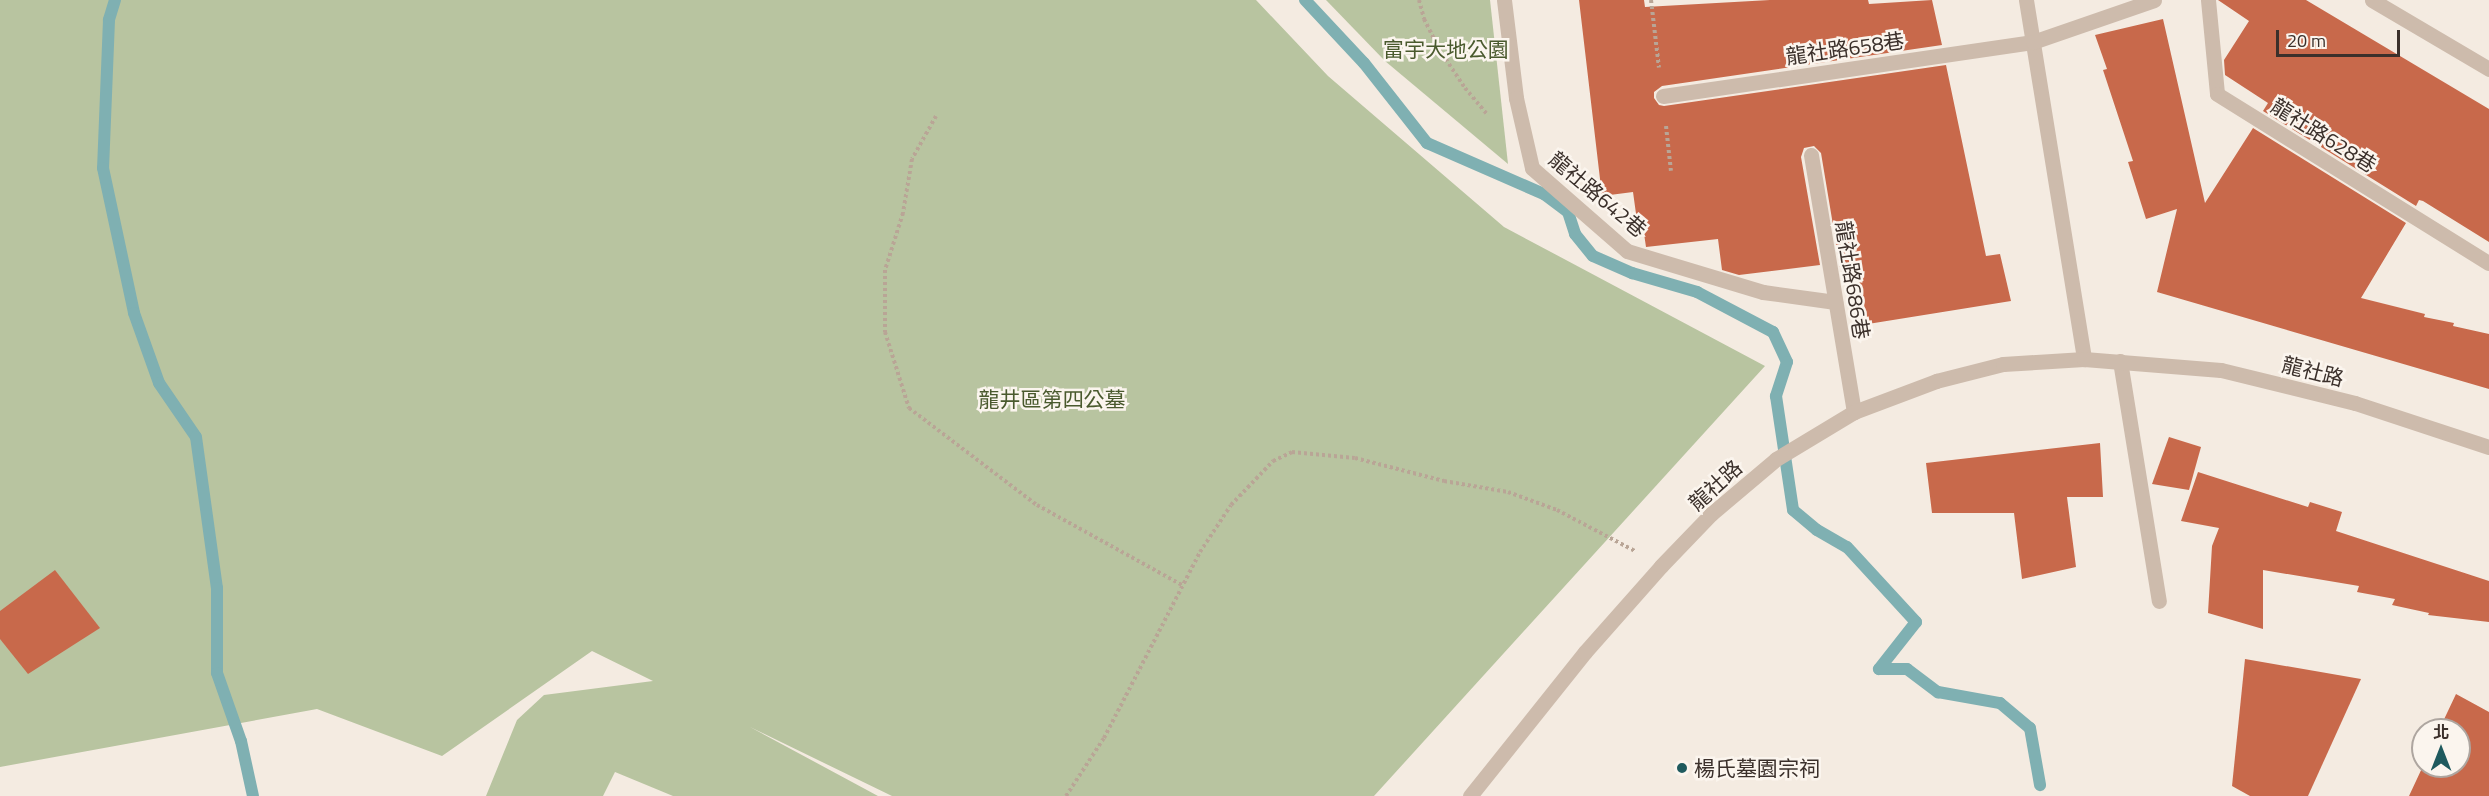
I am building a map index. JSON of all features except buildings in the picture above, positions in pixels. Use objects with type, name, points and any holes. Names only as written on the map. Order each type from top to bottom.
[{"type":"street","name":"龍社路642巷","points":[[1504,0],[1516,98],[1532,168],[1627,251],[1763,292],[1835,302]]},
{"type":"street","points":[[2026,0],[2084,359]]},
{"type":"street","points":[[2033,42],[2154,0]]},
{"type":"street","name":"龍社路628巷","points":[[2208,0],[2217,94],[2489,263]]},
{"type":"street","points":[[2372,0],[2489,69]]},
{"type":"street","name":"龍社路658巷","points":[[1663,96],[2033,42]]},
{"type":"street","name":"龍社路686巷","points":[[1811,155],[1854,412]]},
{"type":"street","name":"龍社路","points":[[1470,796],[1585,652],[1661,566],[1711,514],[1776,459],[1854,412],[1936,381],[2003,364],[2084,359],[2221,370],[2355,403],[2489,447]]},
{"type":"street","points":[[2120,361],[2159,601]]},
{"type":"path","points":[[1419,0],[1424,19],[1439,49],[1465,88],[1491,119],[1525,136]]},
{"type":"path","points":[[936,116],[912,159],[903,213],[885,270],[885,332],[909,408],[1037,506],[1182,585]]},
{"type":"path","points":[[1066,796],[1104,738],[1200,552],[1231,505],[1273,461],[1292,452],[1354,458],[1444,481],[1508,492],[1557,510],[1661,566]]},
{"type":"green space","name":"龍井區第四公墓","points":[[0,0],[1256,0],[1328,76],[1504,227],[1765,366],[1374,796],[892,796],[750,727],[878,796],[673,796],[615,772],[603,796],[486,796],[517,720],[544,695],[653,681],[592,651],[442,756],[317,709],[0,767]]},
{"type":"green space","name":"富宇大地公園","points":[[1326,0],[1490,0],[1508,164],[1385,61]]},
{"type":"waterway","points":[[115,0],[109,20],[103,168],[134,313],[159,383],[196,437],[217,588],[217,673],[241,741],[253,796]]},
{"type":"waterway","points":[[1305,0],[1364,63],[1427,143],[1544,194],[1568,212],[1575,234],[1593,256],[1632,273],[1697,292],[1773,332],[1787,362],[1776,396],[1793,510],[1817,530],[1847,547],[1916,622],[1879,669],[1907,669],[1938,692],[2000,703],[2030,728],[2040,785]]},
{"type":"place","name":"楊氏墓園宗祠","points":[[1682,768]]}]
